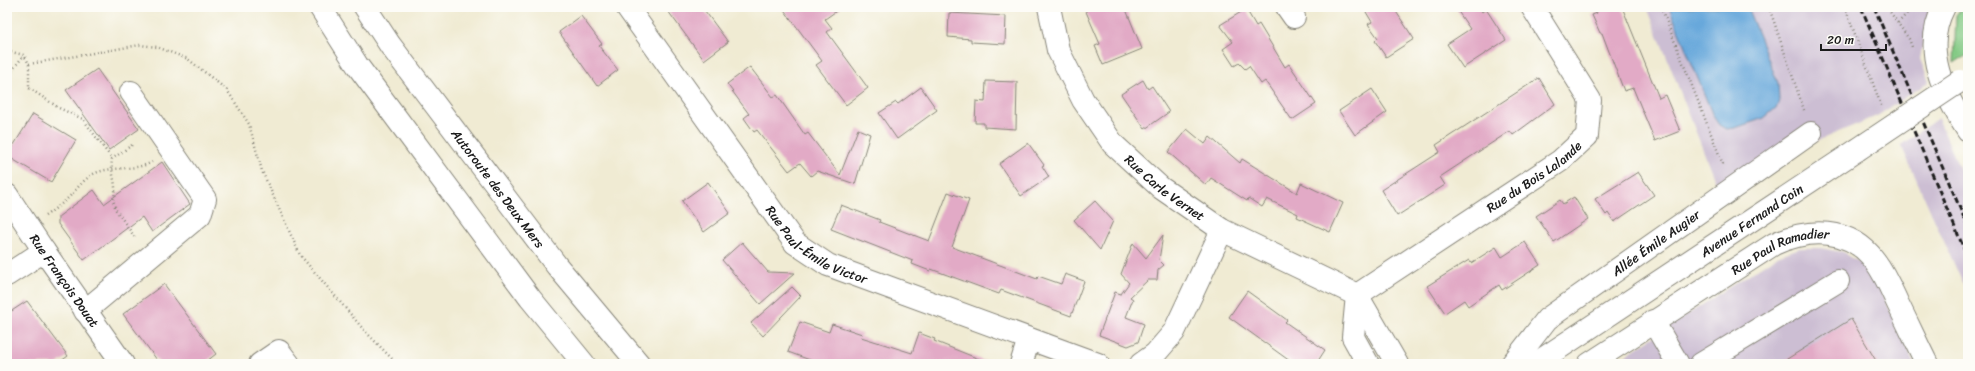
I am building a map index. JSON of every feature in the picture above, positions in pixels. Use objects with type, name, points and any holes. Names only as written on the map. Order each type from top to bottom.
[{"type":"main road","points":[[320,7],[357,65],[530,298],[584,364]]},
{"type":"main road","name":"Autoroute des Deux Mers","points":[[365,7],[390,45],[557,266],[639,364]]},
{"type":"main road","name":"Rue Paul-Émile Victor","points":[[627,7],[795,243],[828,265],[1098,364]]},
{"type":"main road","name":"Rue Carle Vernet","points":[[1049,7],[1058,50],[1083,100],[1113,144],[1161,188],[1222,230],[1357,295]]},
{"type":"main road","name":"Rue du Bois Lalande","points":[[1357,295],[1560,161],[1587,136],[1590,100],[1532,7]]},
{"type":"main road","points":[[1944,7],[1936,30],[1934,47],[1939,75],[1943,87],[1968,131]]},
{"type":"main road","name":"Avenue Fernand Coin","points":[[1535,364],[1964,78]]},
{"type":"main road","points":[[85,311],[200,215],[205,199],[131,92]]},
{"type":"main road","name":"Allée Émile Augier","points":[[1512,364],[1547,319],[1811,133]]},
{"type":"main road","name":"Rue François Douat","points":[[7,195],[85,311],[123,364]]},
{"type":"main road","points":[[1141,364],[1155,354],[1174,332],[1222,230]]},
{"type":"main road","name":"Rue Paul Ramadier","points":[[1589,364],[1653,321],[1774,244],[1805,233],[1830,234],[1857,243],[1875,260],[1885,277],[1927,364]]},
{"type":"main road","points":[[7,275],[44,251]]},
{"type":"main road","points":[[1701,364],[1838,281]]},
{"type":"main road","points":[[1357,295],[1353,337],[1368,364]]},
{"type":"main road","points":[[1357,295],[1397,364]]},
{"type":"main road","points":[[1653,321],[1678,364]]},
{"type":"main road","points":[[1021,364],[1029,339]]},
{"type":"main road","points":[[260,364],[279,351],[289,364]]},
{"type":"path","points":[[1661,7],[1733,188]]},
{"type":"path","points":[[1769,7],[1811,133]]},
{"type":"path","points":[[1845,7],[1865,66],[1882,108]]},
{"type":"path","points":[[1898,23],[1913,7]]},
{"type":"path","points":[[1888,9],[1909,39]]},
{"type":"path","points":[[29,64],[140,45],[157,47],[188,59],[227,90],[249,124],[262,171],[300,255],[364,330],[398,364]]},
{"type":"path","points":[[7,51],[24,55],[29,64],[29,88],[59,108],[83,119],[112,159],[112,170],[116,192],[112,200],[116,210],[140,246]]},
{"type":"path","points":[[7,77],[24,55]]},
{"type":"path","points":[[112,159],[132,145]]},
{"type":"path","points":[[29,228],[65,201],[89,176],[99,172],[144,166],[155,160]]},
{"type":"shaded area","points":[[1647,7],[1933,7],[1924,36],[1920,59],[1929,82],[1877,116],[1716,183]]},
{"type":"shaded area","points":[[1938,118],[1968,188],[1968,295],[1901,145]]},
{"type":"shaded area","points":[[1800,248],[1820,248],[1841,252],[1860,263],[1878,284],[1914,364],[1612,364],[1777,256]]},
{"type":"green space","points":[[1962,7],[1968,7],[1968,54],[1954,63],[1956,15]]},
{"type":"water","points":[[1669,7],[1747,7],[1778,83],[1779,100],[1777,107],[1764,118],[1735,128],[1726,129],[1719,125],[1713,116]]},
{"type":"building","points":[[665,7],[702,7],[728,42],[704,60]]},
{"type":"building","points":[[782,7],[842,7],[825,19],[832,28],[827,32],[868,88],[846,105],[816,65],[822,61]]},
{"type":"building","points":[[1084,7],[1125,7],[1142,49],[1103,65],[1095,46],[1100,44]]},
{"type":"building","points":[[1363,7],[1393,7],[1414,39],[1386,57],[1375,41],[1378,38],[1368,24],[1372,22]]},
{"type":"building","points":[[1455,7],[1479,7],[1482,12],[1486,9],[1506,40],[1463,68],[1447,44],[1470,29]]},
{"type":"building","points":[[1594,7],[1622,7],[1659,98],[1665,95],[1680,131],[1655,141],[1633,88],[1624,91],[1602,33],[1600,33],[1592,15],[1597,13]]},
{"type":"building","points":[[1246,9],[1256,26],[1259,24],[1285,67],[1289,64],[1316,104],[1292,120],[1265,81],[1261,84],[1249,66],[1245,69],[1239,63],[1234,66],[1223,49],[1233,42],[1220,25]]},
{"type":"building","points":[[949,13],[1006,16],[1005,44],[971,42],[971,39],[948,37]]},
{"type":"building","points":[[581,16],[602,44],[599,46],[618,70],[597,86],[559,32]]},
{"type":"building","points":[[750,67],[773,97],[777,95],[805,135],[808,133],[840,175],[858,129],[870,134],[855,184],[817,171],[811,176],[800,163],[789,171],[757,130],[754,132],[744,118],[749,114],[727,84]]},
{"type":"building","points":[[97,69],[139,129],[109,150],[66,90]]},
{"type":"building","points":[[1539,78],[1555,104],[1513,135],[1510,131],[1440,177],[1445,185],[1397,216],[1381,190],[1440,152],[1436,145]]},
{"type":"building","points":[[1143,80],[1148,89],[1152,86],[1169,112],[1145,129],[1121,94]]},
{"type":"building","points":[[986,81],[1017,82],[1016,129],[984,127],[984,123],[975,123],[976,101],[985,102]]},
{"type":"building","points":[[921,87],[937,110],[897,139],[879,113],[896,102],[898,104]]},
{"type":"building","points":[[1372,89],[1387,112],[1355,135],[1339,111]]},
{"type":"building","points":[[33,114],[76,140],[51,182],[7,156]]},
{"type":"building","points":[[1187,129],[1205,144],[1210,137],[1240,163],[1242,159],[1297,193],[1301,183],[1343,203],[1330,232],[1297,217],[1298,214],[1267,199],[1262,207],[1248,198],[1247,201],[1211,178],[1206,185],[1168,152]]},
{"type":"building","points":[[1028,143],[1044,165],[1042,166],[1049,177],[1021,196],[999,164]]},
{"type":"building","points":[[162,162],[190,204],[152,232],[142,217],[84,260],[58,224],[58,217],[94,190],[104,204]]},
{"type":"building","points":[[1638,172],[1654,195],[1614,222],[1608,213],[1606,215],[1595,199]]},
{"type":"building","points":[[708,182],[730,213],[704,232],[682,201]]},
{"type":"building","points":[[948,192],[969,200],[952,247],[1037,279],[1038,276],[1061,284],[1065,274],[1084,281],[1071,316],[1001,290],[999,294],[931,269],[930,271],[912,264],[913,261],[831,229],[841,205],[880,220],[879,222],[929,241]]},
{"type":"building","points":[[1574,197],[1588,219],[1554,242],[1536,216],[1560,200],[1563,204]]},
{"type":"building","points":[[1095,201],[1113,221],[1100,250],[1074,220]]},
{"type":"building","points":[[1163,235],[1159,260],[1164,265],[1158,270],[1157,280],[1148,280],[1130,297],[1133,299],[1126,317],[1144,324],[1138,342],[1128,346],[1099,335],[1115,292],[1121,294],[1129,283],[1121,274],[1133,243],[1146,258]]},
{"type":"building","points":[[742,242],[768,272],[795,273],[760,304],[722,260]]},
{"type":"building","points":[[1525,242],[1540,265],[1502,290],[1499,285],[1468,306],[1464,300],[1445,313],[1427,286],[1469,260],[1471,263],[1496,247],[1502,257]]},
{"type":"building","points":[[164,284],[216,354],[203,364],[160,364],[123,314]]},
{"type":"building","points":[[792,287],[801,296],[763,336],[751,323]]},
{"type":"building","points":[[1247,291],[1287,320],[1285,322],[1325,350],[1316,364],[1294,364],[1229,317]]},
{"type":"building","points":[[27,301],[68,356],[57,364],[7,364],[7,314]]},
{"type":"building","points":[[1851,319],[1878,364],[1779,364]]},
{"type":"building","points":[[800,322],[829,332],[832,324],[862,334],[861,337],[912,353],[919,333],[935,339],[934,341],[989,364],[821,364],[788,352]]},
{"type":"railway","points":[[1861,7],[1968,258]]},
{"type":"railway","points":[[1874,7],[1968,227]]}]
